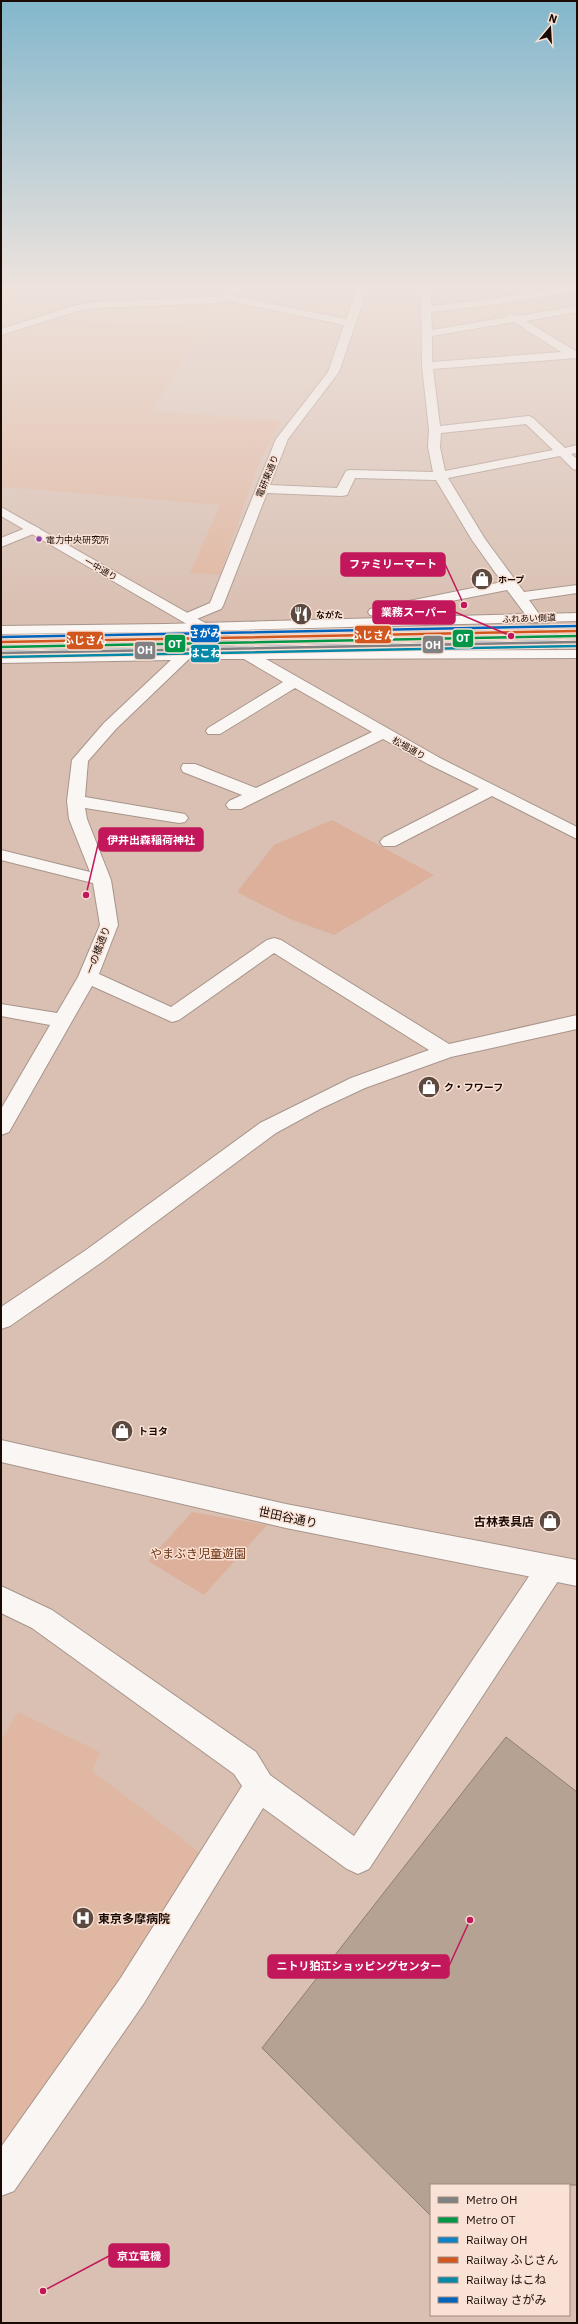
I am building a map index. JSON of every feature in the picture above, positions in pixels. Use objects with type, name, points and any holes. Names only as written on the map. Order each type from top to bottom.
[{"type":"street","name":"電研東通り","points":[[187,618],[216,606],[282,439],[317,392]]},
{"type":"street","points":[[430,392],[436,430],[434,447],[440,476],[479,540],[509,585],[535,618]]},
{"type":"street","points":[[436,430],[529,420],[559,451],[577,466]]},
{"type":"street","points":[[262,489],[342,492],[350,474],[440,476],[559,451],[577,449]]},
{"type":"street","name":"一中通り","points":[[1,511],[202,627]]},
{"type":"street","points":[[1,543],[33,529]]},
{"type":"street","points":[[368,623],[372,613],[509,585]]},
{"type":"street","points":[[519,597],[577,589]]},
{"type":"street","name":"ふれあい側道","points":[[1,630],[202,627],[577,617]]},
{"type":"street","points":[[1,658],[246,654],[571,654],[577,670]]},
{"type":"street","name":"松場通り","points":[[246,654],[382,733],[577,834]]},
{"type":"street","name":"一の橋通り","points":[[1,1127],[88,977],[110,925],[102,880],[78,819],[76,800],[80,760],[110,726],[185,655]]},
{"type":"street","points":[[214,731],[294,682]]},
{"type":"street","points":[[235,805],[382,733]]},
{"type":"street","points":[[189,768],[255,794]]},
{"type":"street","points":[[389,842],[492,789]]},
{"type":"street","points":[[76,800],[179,818]]},
{"type":"street","points":[[1,856],[102,880]]},
{"type":"street","points":[[88,977],[172,1015],[274,944],[446,1051]]},
{"type":"street","points":[[1,1010],[63,1021]]},
{"type":"street","points":[[1,1319],[94,1256],[268,1128],[313,1104],[358,1083],[446,1051],[577,1022]]},
{"type":"street","name":"世田谷通り","points":[[1,1451],[234,1505],[564,1571]]},
{"type":"street","points":[[1,1599],[42,1619],[244,1763],[259,1786],[358,1858],[564,1571]]},
{"type":"street","points":[[1,2178],[132,1991],[259,1786]]},
{"type":"shaded area","points":[[1,392],[163,392],[152,411],[281,421],[257,468],[220,575],[190,573],[220,505],[5,487],[1,489]]},
{"type":"shaded area","name":"東京多摩病院","points":[[18,1712],[100,1752],[92,1771],[202,1854],[127,1982],[1,2154],[1,1741]]},
{"type":"green space","points":[[332,820],[434,875],[334,935],[290,919],[237,892],[274,845]]},
{"type":"green space","name":"やまぶき児童遊園","points":[[192,1512],[267,1525],[204,1595],[148,1561]]},
{"type":"building","points":[[506,1737],[577,1792],[577,2185],[430,2184],[430,2215],[262,2048]]},
{"type":"tunnel","points":[[535,618],[565,654]]},
{"type":"tunnel","points":[[202,627],[246,654]]},
{"type":"metro line","name":"OT","points":[[1,647],[577,636]]},
{"type":"metro line","name":"OH","points":[[1,653],[577,642]]},
{"type":"rail line","name":"さがみ","points":[[1,637],[577,626]]},
{"type":"rail line","name":"ふじさん","points":[[1,642],[577,631]]},
{"type":"rail line","name":"OH","points":[[1,652],[577,641]]},
{"type":"rail line","name":"はこね","points":[[1,657],[577,646]]},
{"type":"place","name":"電力中央研究所","points":[[39,539]]},
{"type":"place","name":"ホープ","points":[[482,579]]},
{"type":"place","name":"ファミリーマート","points":[[464,605]]},
{"type":"place","name":"ながた","points":[[301,614]]},
{"type":"place","name":"業務スーパー","points":[[511,636]]},
{"type":"place","name":"伊井出森稲荷神社","points":[[86,895]]},
{"type":"place","name":"ク・フワーフ","points":[[429,1087]]},
{"type":"place","name":"トヨタ","points":[[122,1431]]},
{"type":"place","name":"古林表具店","points":[[550,1521]]},
{"type":"place","name":"東京多摩病院","points":[[83,1918]]},
{"type":"place","name":"ニトリ狛江ショッピングセンター","points":[[470,1920]]},
{"type":"place","name":"京立電機","points":[[43,2291]]}]
